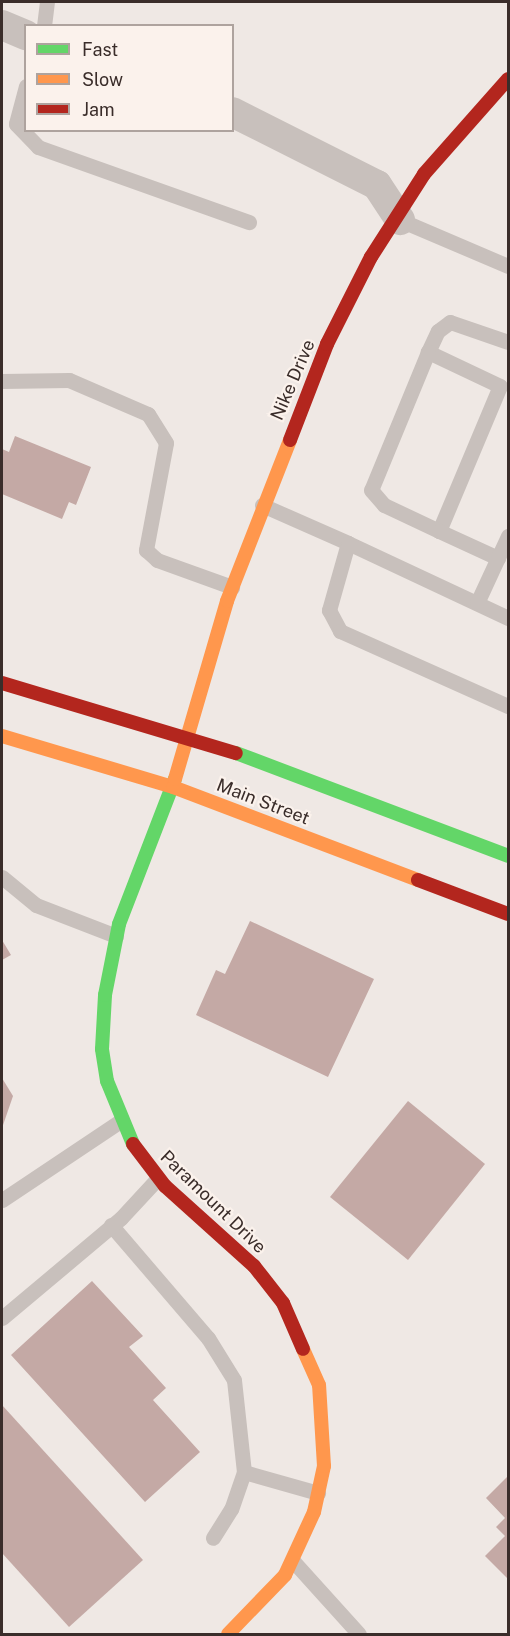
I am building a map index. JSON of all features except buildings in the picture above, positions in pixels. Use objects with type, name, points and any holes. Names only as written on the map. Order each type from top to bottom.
[{"type":"street","points":[[2,25],[24,34]]},
{"type":"street","name":"Nike Drive","points":[[188,735],[232,587],[262,505],[327,344],[371,257],[400,220],[424,174],[508,79]]},
{"type":"street","points":[[234,113],[377,184],[400,220]]},
{"type":"street","name":"Main Street","points":[[2,683],[188,735],[508,856]]},
{"type":"street","name":"Paramount Drive","points":[[188,735],[173,787],[116,936],[102,1048],[122,1120],[158,1178],[254,1266],[296,1325],[318,1385],[324,1425],[318,1493],[293,1561],[257,1610],[228,1635]]},
{"type":"street","name":"Main Street","points":[[2,736],[173,787],[508,914]]},
{"type":"lane","points":[[44,24],[46,2]]},
{"type":"lane","points":[[24,94],[16,124],[31,143],[249,222]]},
{"type":"lane","points":[[400,220],[508,266]]},
{"type":"lane","points":[[498,558],[384,505],[371,490],[438,331],[450,322],[508,342]]},
{"type":"lane","points":[[428,352],[500,386],[439,531]]},
{"type":"lane","points":[[2,381],[69,381],[148,414],[166,443],[164,476],[148,519],[146,550],[157,560],[232,587]]},
{"type":"lane","points":[[262,505],[508,618]]},
{"type":"lane","points":[[477,603],[508,536]]},
{"type":"lane","points":[[348,543],[329,610],[340,631],[508,706]]},
{"type":"lane","points":[[2,876],[36,905],[116,936]]},
{"type":"lane","points":[[2,1200],[122,1120]]},
{"type":"lane","points":[[2,1318],[111,1225],[158,1178]]},
{"type":"lane","points":[[111,1225],[208,1338],[234,1380],[244,1472],[231,1509],[213,1538]]},
{"type":"lane","points":[[244,1472],[318,1493]]},
{"type":"lane","points":[[293,1561],[359,1635]]},
{"type":"traffic: fast","points":[[236,753],[508,856]]},
{"type":"traffic: fast","points":[[133,1144],[107,1081],[102,1049],[105,995],[119,924],[175,779]]},
{"type":"traffic: slow","points":[[175,779],[227,601],[290,440]]},
{"type":"traffic: slow","points":[[2,736],[173,787],[418,880]]},
{"type":"traffic: slow","points":[[228,1634],[285,1575],[314,1512],[324,1466],[319,1385],[303,1349]]},
{"type":"traffic: jam","points":[[290,440],[327,344],[371,257],[424,174],[508,79]]},
{"type":"traffic: jam","points":[[2,683],[236,753]]},
{"type":"traffic: jam","points":[[418,880],[508,914]]},
{"type":"traffic: jam","points":[[133,1144],[165,1186],[254,1266],[283,1303],[303,1349]]}]
